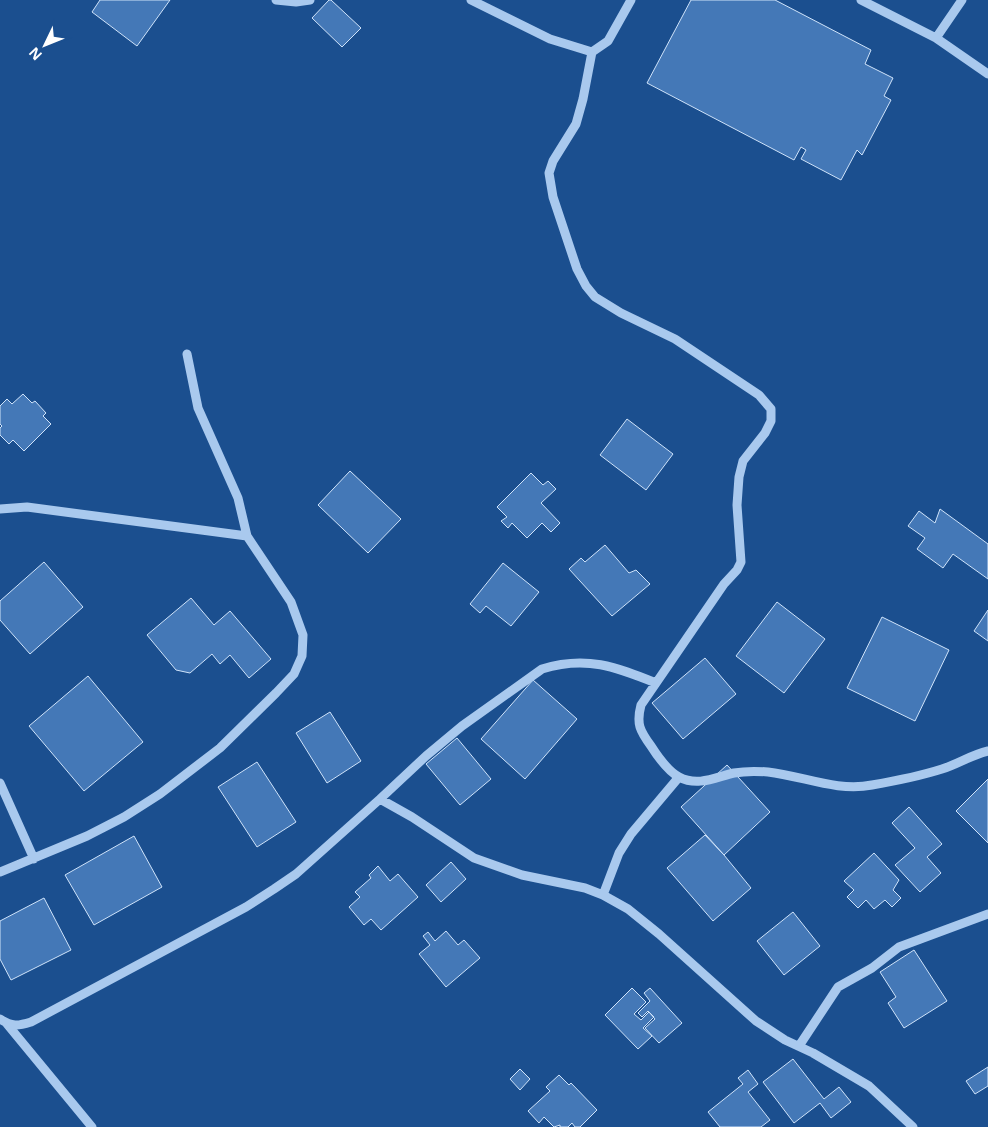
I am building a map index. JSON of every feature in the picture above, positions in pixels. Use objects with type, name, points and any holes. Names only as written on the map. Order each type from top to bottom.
[{"type":"street","points":[[276,0],[296,2],[310,0]]},
{"type":"street","points":[[471,0],[550,39],[592,52]]},
{"type":"street","points":[[631,0],[608,41],[592,52],[576,124],[553,161],[549,173],[553,197],[562,226],[577,269],[594,297],[621,313],[675,339],[758,395],[771,409],[771,421],[765,433],[743,461],[739,477],[737,505],[740,562],[737,570],[724,584],[641,705],[638,723],[642,734],[661,760],[679,777],[692,781],[712,780],[748,770],[768,772],[835,786],[870,786],[943,769],[974,754],[988,751]]},
{"type":"street","points":[[861,0],[936,38],[988,74]]},
{"type":"street","points":[[936,38],[962,0]]},
{"type":"street","points":[[0,872],[34,859],[109,824],[160,794],[220,748],[294,674],[302,656],[303,635],[291,602],[247,536],[238,498],[198,408],[187,354]]},
{"type":"street","points":[[0,509],[27,507],[247,536]]},
{"type":"street","points":[[4,1022],[16,1026],[31,1022],[246,907],[296,874],[426,756],[462,726],[542,670],[558,664],[604,664],[656,683]]},
{"type":"street","points":[[603,895],[619,853],[631,834],[679,777]]},
{"type":"street","points":[[0,783],[34,859]]},
{"type":"street","points":[[380,799],[412,817],[474,858],[522,875],[585,888],[603,895],[628,909],[659,934],[756,1021],[785,1040],[838,1066],[869,1086],[913,1127]]},
{"type":"street","points":[[799,1046],[838,987],[872,968],[899,947],[988,914]]},
{"type":"street","points":[[4,1022],[92,1127]]},
{"type":"building","points":[[100,0],[170,0],[137,46],[92,12]]},
{"type":"building","points":[[329,0],[361,28],[342,47],[312,18]]},
{"type":"building","points":[[691,0],[775,0],[871,50],[865,64],[893,78],[884,96],[891,100],[862,155],[857,150],[841,180],[801,159],[806,150],[801,147],[794,160],[647,83]]},
{"type":"building","points":[[23,394],[32,403],[35,401],[46,413],[43,416],[51,424],[24,451],[13,440],[9,444],[0,435],[0,428],[2,426],[0,424],[0,406],[7,399],[12,404]]},
{"type":"building","points":[[627,419],[673,454],[646,490],[600,455]]},
{"type":"building","points":[[350,471],[401,519],[368,553],[318,505]]},
{"type":"building","points":[[531,473],[543,485],[548,481],[556,489],[541,503],[560,523],[551,532],[542,523],[527,538],[512,523],[508,528],[501,521],[507,517],[497,507]]},
{"type":"building","points":[[940,509],[988,544],[988,579],[953,554],[943,568],[917,549],[925,538],[908,526],[919,511],[935,523]]},
{"type":"building","points":[[605,545],[629,573],[636,570],[650,584],[612,616],[569,569],[581,558],[585,562]]},
{"type":"building","points":[[44,562],[83,607],[30,654],[0,620],[0,601]]},
{"type":"building","points":[[503,563],[539,592],[511,626],[486,606],[480,613],[470,604]]},
{"type":"building","points":[[191,598],[214,625],[230,611],[271,659],[249,678],[230,655],[220,664],[212,654],[190,673],[176,670],[147,635]]},
{"type":"building","points":[[777,602],[825,639],[784,693],[736,656]]},
{"type":"building","points":[[988,610],[988,641],[974,631]]},
{"type":"building","points":[[882,617],[949,650],[915,721],[847,688]]},
{"type":"building","points":[[705,658],[736,694],[683,739],[652,703]]},
{"type":"building","points":[[88,676],[143,742],[84,791],[29,726]]},
{"type":"building","points":[[533,680],[577,719],[525,779],[481,739]]},
{"type":"building","points":[[330,712],[361,761],[327,783],[296,733]]},
{"type":"building","points":[[457,738],[491,779],[460,805],[426,764]]},
{"type":"building","points":[[257,762],[296,822],[257,847],[218,787]]},
{"type":"building","points":[[727,765],[770,812],[724,855],[681,807]]},
{"type":"building","points":[[988,779],[988,843],[956,811]]},
{"type":"building","points":[[909,807],[942,844],[927,857],[941,873],[920,892],[895,865],[915,848],[892,823]]},
{"type":"building","points":[[705,835],[751,888],[713,921],[667,868]]},
{"type":"building","points":[[134,836],[162,887],[94,925],[65,875]]},
{"type":"building","points":[[874,853],[899,880],[893,890],[901,898],[892,907],[885,900],[874,909],[866,900],[858,908],[847,897],[854,890],[844,881]]},
{"type":"building","points":[[451,862],[466,879],[441,902],[426,885]]},
{"type":"building","points":[[378,866],[390,881],[398,874],[418,897],[381,930],[371,919],[364,925],[349,907],[360,897],[355,892],[371,878],[369,875]]},
{"type":"building","points":[[44,898],[71,950],[11,980],[0,959],[0,921]]},
{"type":"building","points":[[793,912],[820,946],[784,975],[757,941]]},
{"type":"building","points":[[446,931],[458,945],[464,940],[480,958],[446,987],[419,954],[430,945],[423,936],[428,932],[435,941]]},
{"type":"building","points":[[914,950],[947,1001],[904,1028],[888,1003],[896,997],[880,972]]},
{"type":"building","points":[[632,988],[646,1002],[634,1014],[641,1020],[649,1012],[654,1017],[643,1028],[652,1036],[638,1049],[605,1015]]},
{"type":"building","points":[[650,988],[682,1023],[659,1043],[645,1028],[655,1019],[648,1011],[642,1017],[638,1013],[650,1001],[644,993]]},
{"type":"building","points":[[793,1059],[824,1099],[839,1087],[851,1102],[831,1118],[820,1103],[794,1123],[763,1082]]},
{"type":"building","points":[[988,1067],[988,1086],[975,1094],[966,1081]]},
{"type":"building","points":[[520,1069],[530,1079],[520,1090],[510,1079]]},
{"type":"building","points":[[748,1070],[758,1084],[748,1092],[770,1120],[761,1127],[720,1127],[708,1112],[743,1084],[738,1078]]},
{"type":"building","points":[[559,1075],[569,1085],[571,1083],[597,1110],[580,1127],[575,1127],[572,1123],[568,1127],[560,1127],[560,1125],[554,1127],[544,1117],[539,1123],[528,1111],[550,1091],[546,1087]]}]
